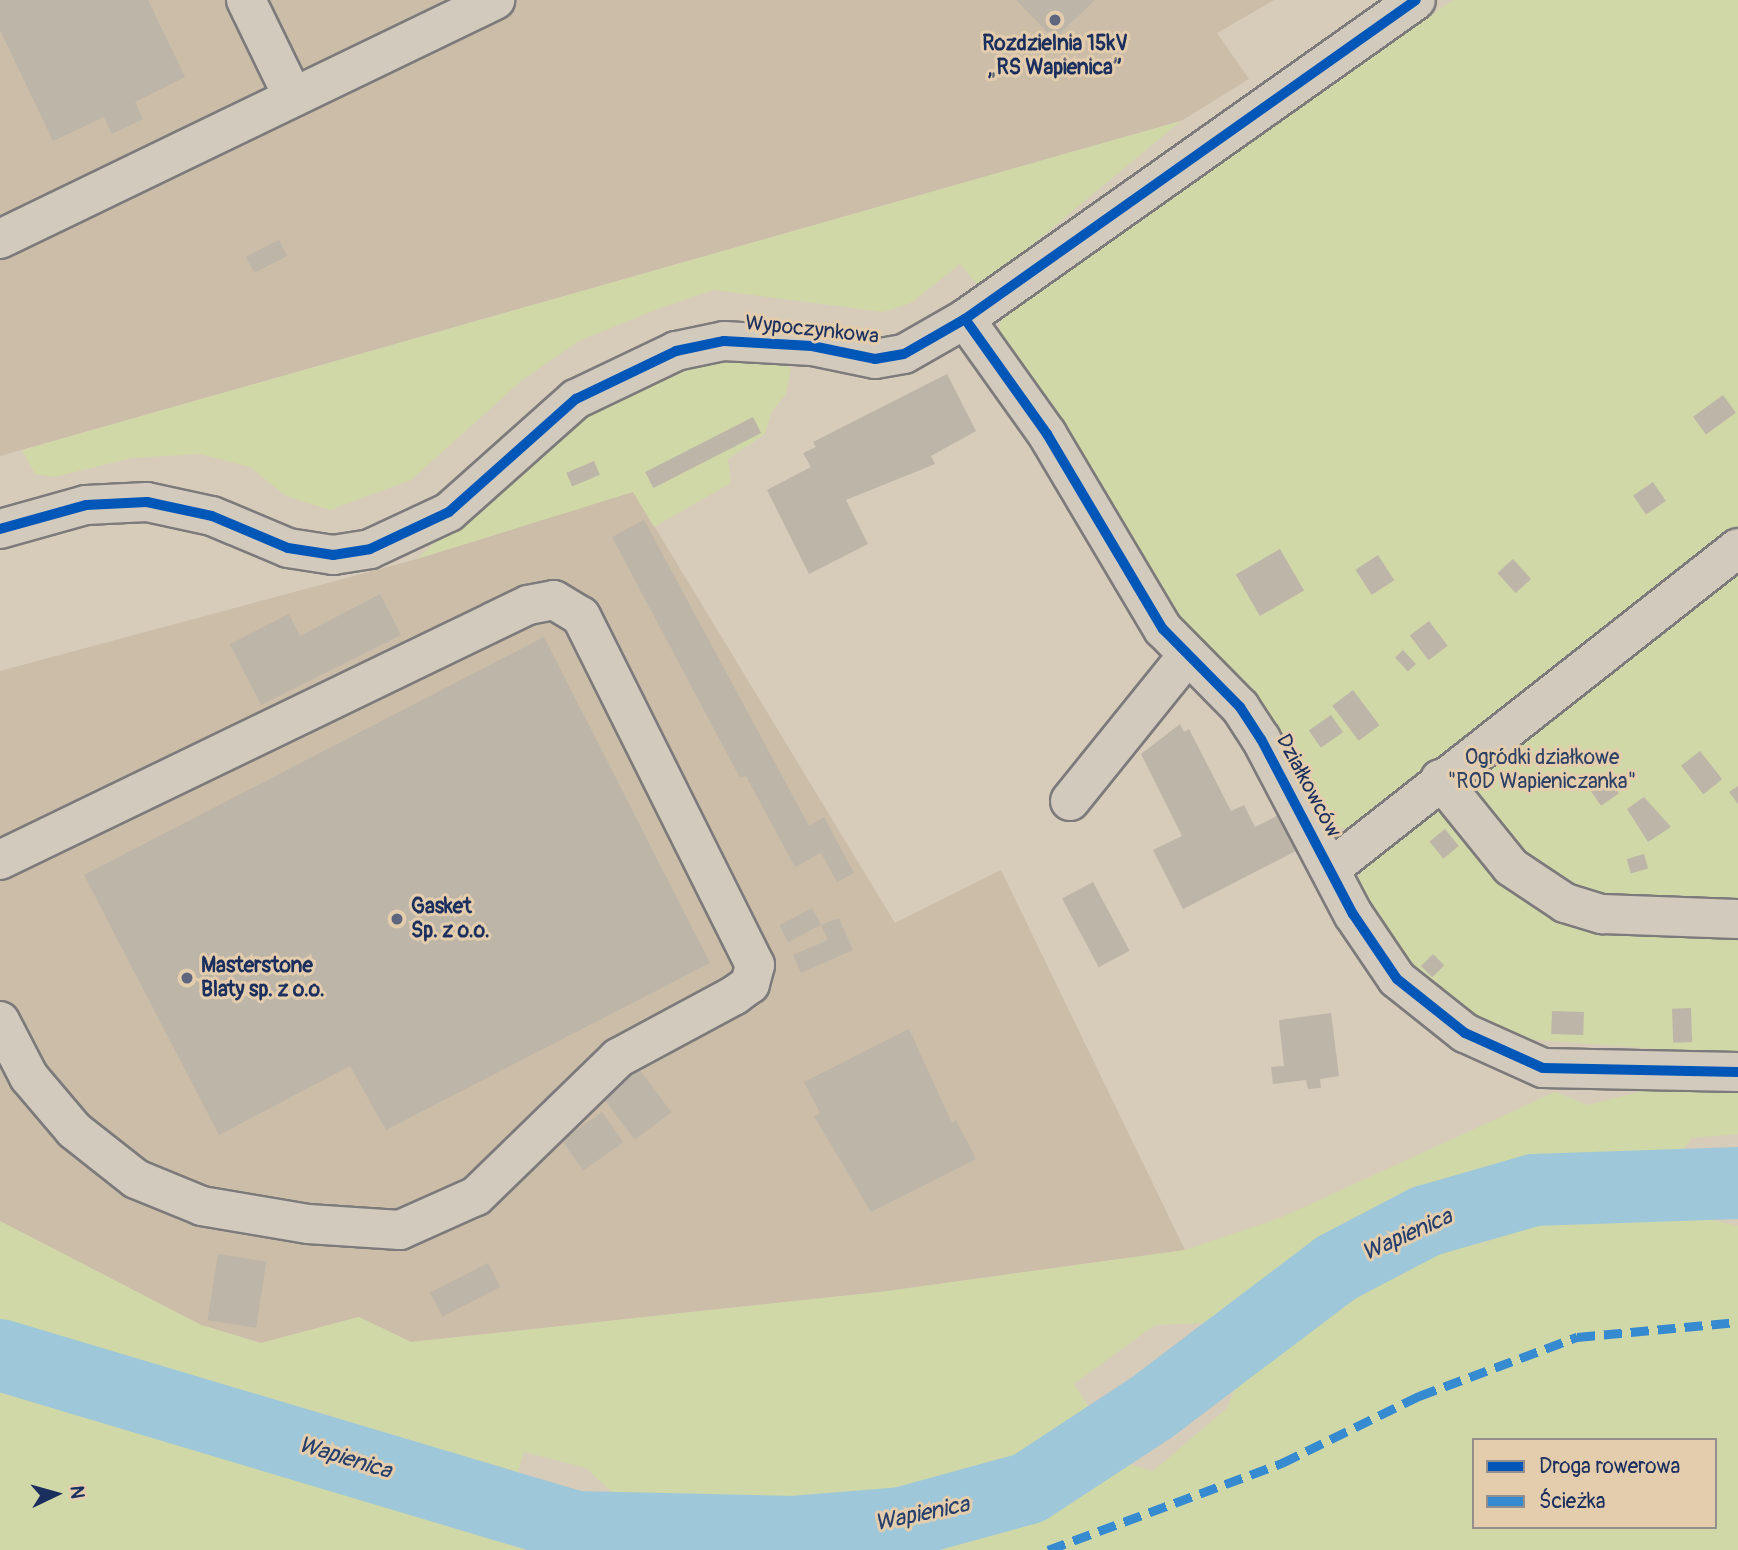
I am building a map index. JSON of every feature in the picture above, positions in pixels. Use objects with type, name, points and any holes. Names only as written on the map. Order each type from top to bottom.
[{"type":"street","points":[[246,0],[293,97]]},
{"type":"street","name":"Wypoczynkowa","points":[[0,529],[86,505],[147,502],[212,516],[288,548],[333,555],[370,550],[449,512],[576,399],[676,351],[724,341],[812,346],[875,359],[904,354],[965,319],[1416,0]]},
{"type":"street","points":[[3,230],[293,97],[488,2]]},
{"type":"street","name":"Działkowców","points":[[965,319],[1047,434],[1163,629],[1240,707],[1261,739],[1374,951],[1397,979],[1465,1033],[1511,1057],[1543,1069],[1586,1072],[1738,1072]]},
{"type":"street","points":[[1330,869],[1440,779],[1738,548]]},
{"type":"street","points":[[0,860],[528,605],[554,600],[581,616],[755,965],[750,984],[735,995],[618,1058],[476,1196],[400,1230],[308,1224],[202,1206],[136,1180],[65,1119],[29,1077],[0,1021]]},
{"type":"street","points":[[1070,801],[1188,655]]},
{"type":"street","points":[[1440,779],[1511,867],[1565,903],[1602,914],[1738,919]]},
{"type":"shaded area","points":[[0,0],[1274,0],[1217,33],[1249,79],[1181,121],[0,456]]},
{"type":"shaded area","points":[[633,491],[895,923],[1001,870],[1185,1250],[880,1292],[411,1342],[359,1317],[261,1343],[201,1325],[0,1221],[0,671],[417,559]]},
{"type":"green space","name":"Ogródki działkowe \"ROD Wapieniczanka\"","points":[[1453,0],[1738,0],[1738,1055],[1510,1038],[1449,1004],[1403,963],[1356,883],[1367,859],[1347,828],[1329,828],[1277,725],[1186,637],[1126,539],[1108,493],[999,338],[1001,311]]},
{"type":"green space","points":[[1181,121],[980,288],[960,264],[911,303],[883,312],[713,290],[579,341],[521,381],[411,480],[330,510],[286,496],[250,467],[200,454],[132,458],[54,477],[35,474],[22,450]]},
{"type":"green space","points":[[777,355],[791,369],[786,394],[771,413],[765,434],[728,459],[731,483],[654,527],[633,492],[417,559],[581,411],[688,363]]},
{"type":"green space","points":[[1666,1085],[1738,1090],[1738,1134],[1692,1138],[1677,1159],[1539,1170],[1432,1198],[1209,1323],[1155,1325],[1074,1384],[1091,1410],[1015,1465],[892,1503],[689,1505],[615,1495],[586,1468],[524,1452],[515,1481],[0,1333],[0,1221],[201,1325],[261,1343],[359,1317],[411,1342],[880,1292],[1185,1250],[1282,1217],[1555,1092],[1588,1105]]},
{"type":"green space","points":[[1679,1199],[1691,1215],[1738,1226],[1738,1550],[924,1550],[1041,1507],[1113,1460],[1153,1471],[1227,1408],[1251,1348],[1412,1250],[1530,1214]]},
{"type":"green space","points":[[0,1389],[122,1424],[539,1550],[0,1550]]},
{"type":"building","points":[[0,0],[148,0],[185,77],[135,102],[143,119],[112,134],[104,117],[53,141],[0,30]]},
{"type":"building","name":"Rozdzielnia 15kV „RS Wapienica”","points":[[1016,0],[1095,0],[1054,39]]},
{"type":"building","points":[[279,240],[287,256],[254,273],[246,257]]},
{"type":"building","points":[[947,374],[976,431],[931,456],[935,464],[846,500],[868,544],[809,574],[767,490],[811,467],[803,453],[816,447],[813,442]]},
{"type":"building","points":[[1723,395],[1736,413],[1706,435],[1693,417]]},
{"type":"building","points":[[753,417],[761,433],[653,488],[645,472]]},
{"type":"building","points":[[594,461],[600,475],[572,487],[566,473]]},
{"type":"building","points":[[1653,482],[1666,501],[1646,514],[1633,495]]},
{"type":"building","points":[[644,520],[809,826],[824,817],[854,873],[837,882],[821,853],[795,867],[746,776],[740,778],[612,537]]},
{"type":"building","points":[[1280,549],[1304,591],[1260,616],[1236,574]]},
{"type":"building","points":[[1378,555],[1394,580],[1372,595],[1355,570]]},
{"type":"building","points":[[1513,559],[1531,579],[1515,593],[1497,573]]},
{"type":"building","points":[[380,594],[401,635],[261,705],[230,644],[289,614],[300,636]]},
{"type":"building","points":[[1429,621],[1448,646],[1428,660],[1410,635]]},
{"type":"building","name":"Gasket Sp. z o.o.","points":[[544,637],[710,963],[386,1130],[350,1066],[219,1135],[84,875]]},
{"type":"building","points":[[1403,650],[1416,664],[1408,671],[1395,658]]},
{"type":"building","points":[[1353,690],[1379,725],[1359,741],[1332,706]]},
{"type":"building","points":[[1331,715],[1343,732],[1321,748],[1309,730]]},
{"type":"building","points":[[1180,724],[1184,732],[1189,729],[1231,811],[1244,805],[1255,827],[1279,815],[1298,850],[1183,909],[1153,850],[1182,836],[1141,754]]},
{"type":"building","points":[[1700,751],[1722,779],[1703,794],[1681,766]]},
{"type":"building","points":[[1607,776],[1619,793],[1601,806],[1589,789]]},
{"type":"building","points":[[1738,786],[1738,804],[1729,792]]},
{"type":"building","points":[[1644,797],[1671,827],[1648,842],[1627,809]]},
{"type":"building","points":[[1445,829],[1459,846],[1443,859],[1429,842]]},
{"type":"building","points":[[1644,854],[1648,868],[1631,873],[1627,859]]},
{"type":"building","points":[[1093,882],[1130,951],[1099,967],[1062,898]]},
{"type":"building","points":[[812,908],[821,925],[788,942],[779,925]]},
{"type":"building","points":[[839,918],[853,950],[801,973],[793,955],[828,940],[821,925]]},
{"type":"building","points":[[1433,954],[1444,965],[1432,977],[1421,966]]},
{"type":"building","points":[[1691,1008],[1692,1042],[1673,1043],[1672,1009]]},
{"type":"building","points":[[1552,1011],[1584,1012],[1583,1035],[1551,1034]]},
{"type":"building","points":[[1331,1013],[1339,1076],[1320,1079],[1321,1088],[1308,1089],[1306,1080],[1273,1084],[1271,1067],[1284,1066],[1279,1020]]},
{"type":"building","points":[[909,1029],[952,1123],[956,1120],[976,1159],[871,1212],[814,1116],[820,1113],[804,1082]]},
{"type":"building","points":[[639,1069],[671,1112],[635,1140],[602,1097]]},
{"type":"building","points":[[602,1112],[623,1142],[583,1170],[562,1140]]},
{"type":"building","points":[[218,1254],[266,1262],[256,1328],[208,1320]]},
{"type":"building","points":[[488,1263],[500,1287],[442,1317],[430,1293]]},
{"type":"waterway","name":"Wapienica","points":[[0,1355],[576,1527],[793,1532],[902,1523],[1029,1488],[1151,1408],[1336,1268],[1426,1221],[1534,1190],[1738,1183]]},
{"type":"marked path","points":[[1048,1550],[1282,1463],[1419,1396],[1577,1337],[1738,1322]]},
{"type":"cycle path","points":[[0,529],[86,505],[147,502],[212,516],[288,548],[333,555],[370,549],[449,512],[576,399],[676,351],[724,341],[812,346],[875,359],[904,354],[965,319],[1416,0]]},
{"type":"cycle path","points":[[965,319],[1047,434],[1163,629],[1240,707],[1261,739],[1353,914],[1397,979],[1465,1033],[1543,1068],[1738,1072]]},
{"type":"place","name":"Rozdzielnia 15kV „RS Wapienica”","points":[[1055,20]]},
{"type":"place","name":"Gasket Sp. z o.o.","points":[[397,919]]},
{"type":"place","name":"Masterstone Blaty sp. z o.o.","points":[[187,978]]}]
